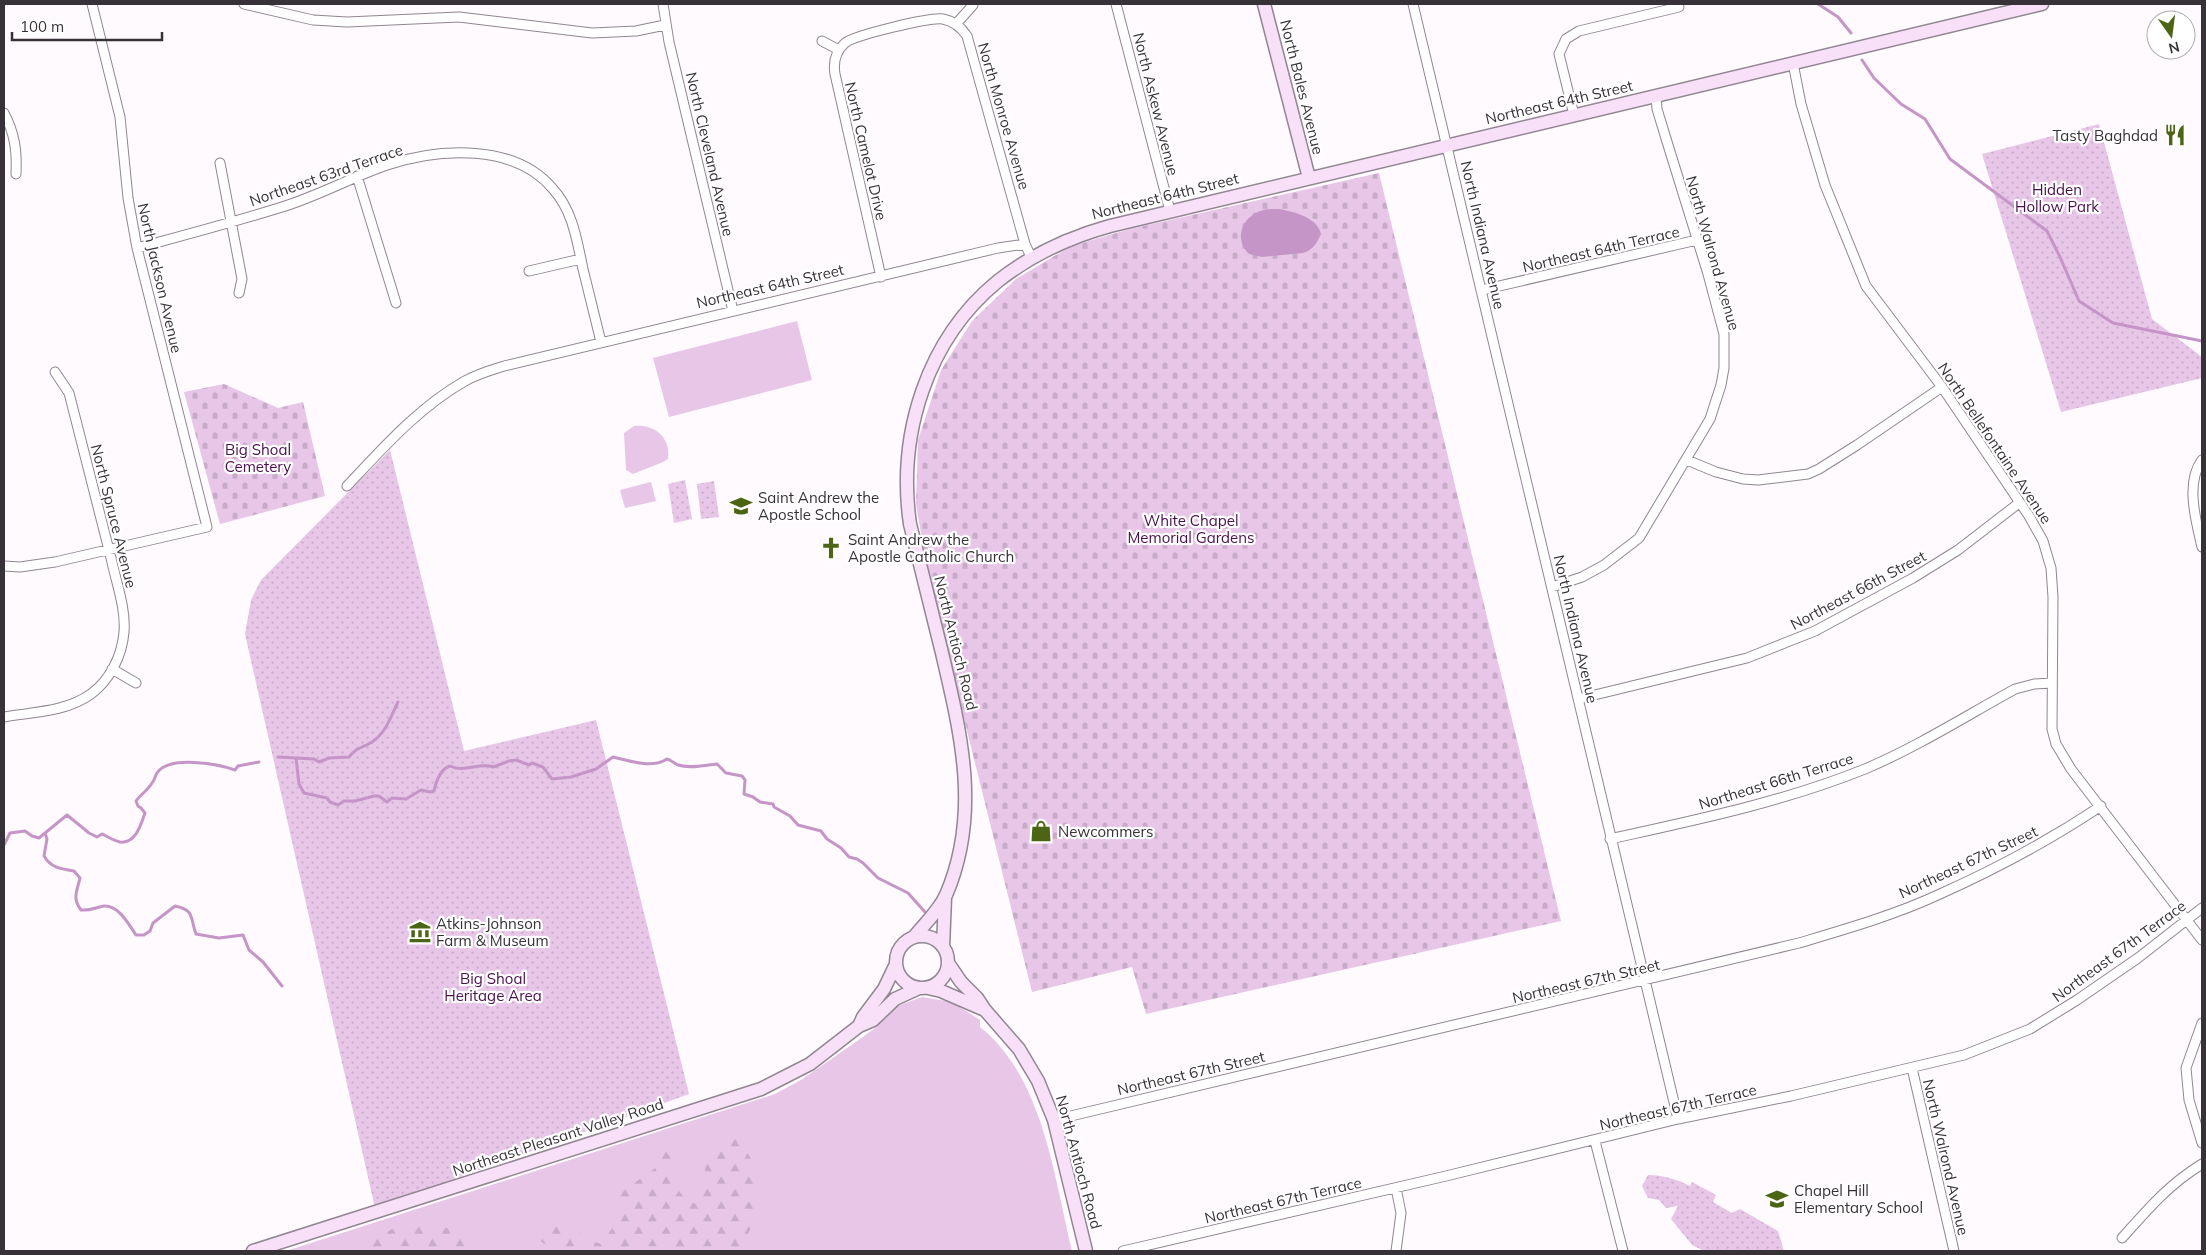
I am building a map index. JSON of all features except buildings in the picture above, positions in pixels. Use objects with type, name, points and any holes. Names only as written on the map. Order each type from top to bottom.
[{"type":"street","name":"North Jackson Avenue","points":[[92,4],[120,117],[128,198],[137,248],[207,526],[109,550]]},
{"type":"street","points":[[244,4],[313,20],[346,22],[373,23],[438,16],[592,33],[636,31],[665,25]]},
{"type":"street","name":"North Cleveland Avenue","points":[[663,4],[665,25],[732,311]]},
{"type":"street","name":"North Askew Avenue","points":[[1116,4],[1170,211]]},
{"type":"street","name":"North Bales Avenue","points":[[1264,4],[1309,178]]},
{"type":"street","name":"North Indiana Avenue","points":[[1413,4],[1678,1119]]},
{"type":"street","name":"Northeast 64th Street","points":[[1032,259],[1087,232],[1170,211],[2042,4]]},
{"type":"street","points":[[822,41],[839,50],[844,44],[855,38],[930,19],[944,19],[956,24],[973,5]]},
{"type":"street","points":[[1574,115],[1559,54],[1566,39],[1579,31],[1680,7]]},
{"type":"street","name":"North Monroe Avenue","points":[[956,24],[967,36],[1025,244]]},
{"type":"street","name":"North Camelot Drive","points":[[839,50],[834,61],[834,74],[881,277]]},
{"type":"street","name":"North Bellefontaine Avenue","points":[[1793,63],[1801,104],[1825,185],[1866,286],[1942,387],[2037,528],[2051,568],[2053,598],[2052,729],[2056,744],[2071,769],[2202,940]]},
{"type":"street","name":"North Walrond Avenue","points":[[1552,587],[1582,577],[1604,565],[1639,538],[1687,460],[1710,419],[1717,402],[1724,368],[1724,334],[1657,109],[1656,96]]},
{"type":"street","points":[[4,113],[15,140],[17,154],[16,174]]},
{"type":"street","name":"Northeast 63rd Terrace","points":[[137,248],[284,206],[389,164],[433,156],[463,154],[494,155],[509,158],[534,170],[554,189],[568,213],[601,342]]},
{"type":"street","name":"Northeast 63rd Terrace","points":[[220,163],[242,279],[239,293]]},
{"type":"street","points":[[357,176],[379,242],[396,303]]},
{"type":"street","name":"Northeast 64th Terrace","points":[[1482,290],[1697,240]]},
{"type":"street","points":[[1025,244],[1032,259]]},
{"type":"street","name":"Northeast 64th Street","points":[[347,486],[380,451],[433,401],[466,380],[504,366],[998,248],[1025,244]]},
{"type":"street","points":[[529,271],[581,259]]},
{"type":"street","name":"North Antioch Road","points":[[914,937],[930,920],[945,898],[955,872],[966,801],[965,768],[956,712],[910,524],[907,495],[907,458],[916,410],[936,356],[950,334],[984,295],[1015,269],[1032,259]]},
{"type":"street","name":"North Spruce Avenue","points":[[4,717],[52,710],[76,702],[91,693],[112,669],[119,657],[123,641],[124,623],[109,550],[69,393],[55,372]]},
{"type":"street","points":[[1687,460],[1716,472],[1743,479],[1758,480],[1808,474],[1857,445],[1942,387]]},
{"type":"street","points":[[2202,460],[2196,469],[2194,477],[2195,507],[2202,548]]},
{"type":"street","name":"Northeast 66th Street","points":[[1578,699],[1747,658],[1815,631],[1913,578],[1958,550],[2019,503]]},
{"type":"street","points":[[4,566],[38,565],[109,550]]},
{"type":"street","points":[[112,669],[136,683]]},
{"type":"street","name":"Northeast 66th Terrace","points":[[1610,839],[1746,808],[1824,784],[1907,749],[2015,689],[2034,684],[2052,683]]},
{"type":"street","name":"Northeast 67th Street","points":[[1054,1120],[1646,981],[1799,943],[1846,929],[1930,898],[1998,866],[2060,833],[2101,806]]},
{"type":"street","name":"North Antioch Road","points":[[943,947],[945,898]]},
{"type":"street","name":"Northeast 67th Terrace","points":[[1124,1251],[1158,1247],[1595,1141],[1678,1119],[1791,1096],[1964,1054],[2030,1029],[2108,980],[2202,908]]},
{"type":"street","points":[[914,937],[930,937],[943,947],[948,962],[943,978],[923,988],[903,980],[898,973],[897,955],[901,947],[914,937]]},
{"type":"street","name":"North Antioch Road","points":[[948,962],[961,982],[977,998],[1019,1049],[1038,1081],[1054,1120],[1086,1251]]},
{"type":"street","name":"Northeast Pleasant Valley Road","points":[[859,1026],[863,1017],[878,1000],[896,964]]},
{"type":"street","name":"North Antioch Road","points":[[923,988],[941,991],[985,1010]]},
{"type":"street","name":"Northeast Pleasant Valley Road","points":[[253,1251],[761,1089],[810,1064],[859,1026],[873,1020],[896,999],[923,988]]},
{"type":"street","points":[[2202,1023],[2186,1068],[2189,1100],[2202,1143]]},
{"type":"street","name":"North Walrond Avenue","points":[[1912,1068],[1954,1251]]},
{"type":"street","points":[[1595,1141],[1623,1251]]},
{"type":"street","points":[[2122,1238],[2156,1198],[2179,1179],[2202,1164]]},
{"type":"street","points":[[1396,1188],[1401,1214],[1396,1251]]},
{"type":"green space","name":"Hidden Hollow Park","points":[[2099,124],[2152,319],[2202,357],[2202,378],[2061,412],[1982,154]]},
{"type":"green space","name":"White Chapel Memorial Gardens","points":[[1379,173],[1561,921],[1146,1014],[1132,967],[1032,992],[927,570],[916,504],[918,440],[941,370],[972,321],[1016,279],[1071,246],[1130,229]]},
{"type":"green space","points":[[797,321],[812,380],[669,417],[653,358]]},
{"type":"green space","name":"Big Shoal Cemetery","points":[[224,384],[278,408],[303,402],[325,496],[220,524],[184,392]]},
{"type":"green space","points":[[634,426],[648,427],[660,433],[667,444],[668,459],[633,474],[626,470],[624,433]]},
{"type":"green space","name":"Big Shoal Heritage Area","points":[[390,450],[464,751],[596,720],[689,1094],[375,1208],[245,634],[251,600],[261,580]]},
{"type":"green space","points":[[685,480],[692,519],[674,523],[668,484]]},
{"type":"green space","points":[[714,481],[719,517],[701,519],[697,484]]},
{"type":"green space","points":[[651,482],[656,501],[625,508],[620,490]]},
{"type":"green space","points":[[922,997],[952,1002],[980,1020],[980,1027],[1001,1048],[1018,1073],[1032,1100],[1043,1130],[1052,1161],[1072,1251],[286,1251],[775,1094],[801,1080],[874,1029],[895,1007]]},
{"type":"green space","points":[[717,1137],[739,1139],[756,1167],[757,1195],[753,1224],[739,1251],[555,1251],[539,1240],[536,1231],[540,1224],[567,1225],[592,1241],[601,1244],[622,1214],[619,1200],[620,1193],[654,1169],[668,1148],[680,1152],[671,1175],[675,1185],[687,1200],[697,1204],[707,1161]]},
{"type":"green space","points":[[1648,1175],[1669,1178],[1690,1186],[1692,1182],[1716,1195],[1713,1202],[1732,1213],[1740,1209],[1778,1231],[1784,1251],[1704,1251],[1692,1245],[1671,1219],[1678,1206],[1666,1208],[1659,1200],[1648,1198],[1642,1186]]},
{"type":"green space","points":[[422,1224],[441,1226],[465,1234],[479,1251],[355,1251],[392,1229]]},
{"type":"shaded area","points":[[1279,209],[1304,216],[1315,223],[1321,234],[1316,243],[1312,248],[1303,253],[1262,257],[1249,254],[1241,242],[1242,229],[1245,223],[1250,217],[1263,210]]},
{"type":"waterway","points":[[1818,4],[1838,17],[1851,33]]},
{"type":"waterway","points":[[1862,60],[1874,78],[1901,104],[1925,119],[1950,159],[2047,231],[2079,301],[2113,323],[2202,341]]},
{"type":"waterway","points":[[296,758],[314,759],[319,762],[329,758],[349,757],[357,749],[372,742],[381,734],[398,702]]},
{"type":"waterway","points":[[278,757],[296,758],[299,784],[304,793],[327,798],[330,802],[338,805],[344,801],[355,801],[374,796],[379,796],[387,802],[392,798],[406,799],[421,790],[434,791],[441,773],[450,766],[455,768],[493,767],[516,760],[529,765],[532,763],[543,767],[552,779],[571,777],[596,769],[613,757],[648,764],[667,759],[687,767],[717,764],[726,773],[742,776],[745,780],[744,794],[760,802],[773,804],[774,807],[790,816],[798,825],[821,831],[827,839],[841,848],[849,857],[863,863],[878,878],[908,893],[925,912]]},
{"type":"waterway","points":[[4,845],[10,833],[25,831],[39,838],[67,815],[89,833],[97,837],[102,834],[120,842],[126,842],[134,837],[145,813],[136,801],[154,781],[157,773],[163,767],[172,764],[194,762],[235,770],[238,766],[259,762]]},
{"type":"waterway","points":[[45,833],[47,839],[44,856],[47,860],[57,867],[74,871],[80,878],[76,898],[81,910],[104,906],[109,907],[123,916],[136,935],[144,935],[150,931],[153,923],[175,906],[181,908],[189,912],[196,934],[219,938],[243,935],[249,950],[263,962],[282,986]]},
{"type":"place","name":"Tasty Baghdad","points":[[2175,135]]},
{"type":"place","name":"Saint Andrew the Apostle School","points":[[741,506]]},
{"type":"place","name":"Saint Andrew the Apostle Catholic Church","points":[[831,548]]},
{"type":"place","name":"Newcommers","points":[[1041,831]]},
{"type":"place","name":"Atkins-Johnson Farm & Museum","points":[[420,932]]},
{"type":"place","name":"Chapel Hill Elementary School","points":[[1777,1199]]}]
